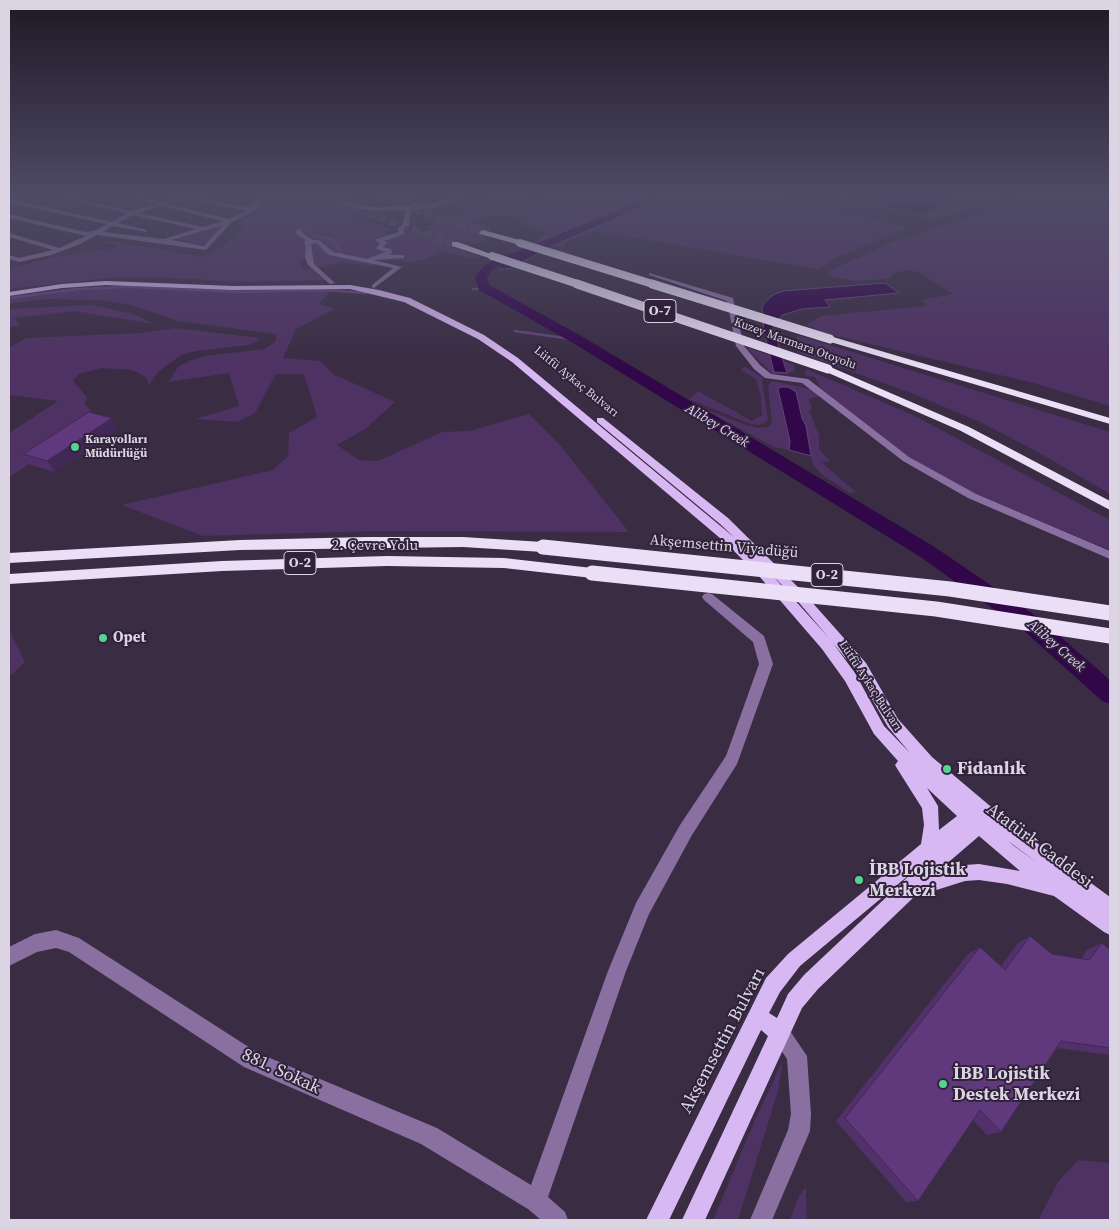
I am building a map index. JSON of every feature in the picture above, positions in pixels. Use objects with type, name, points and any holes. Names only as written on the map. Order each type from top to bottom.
[{"type":"highway","name":"Kuzey Marmara Otoyolu","points":[[487,254],[701,324],[828,369],[965,429],[1110,506]]},
{"type":"highway","name":"Kuzey Marmara Otoyolu","points":[[554,254],[830,339],[1110,421]]},
{"type":"highway","name":"2. Çevre Yolu","points":[[9,558],[230,546],[367,542],[463,542],[543,547]]},
{"type":"highway","name":"Akşemsettin Viyadüğü","points":[[543,547],[857,578],[959,590],[1110,613]]},
{"type":"highway","name":"2. Çevre Yolu","points":[[9,579],[232,565],[387,561],[504,564],[936,609],[1110,636]]},
{"type":"main road","name":"Lütfü Aykaç Bulvarı","points":[[9,292],[62,283],[107,280],[234,284],[332,283],[397,291],[430,304],[509,346],[724,521],[799,595],[856,660],[892,723],[979,817]]},
{"type":"main road","name":"Lütfü Aykaç Bulvarı","points":[[9,292],[106,283],[233,288],[333,286],[371,288],[407,300],[500,349],[716,527],[763,573],[827,645],[847,673],[879,730],[894,748],[979,817]]},
{"type":"main road","points":[[894,748],[930,806],[932,825],[929,849]]},
{"type":"main road","points":[[693,1220],[795,1001],[811,982],[908,891],[979,817]]},
{"type":"main road","name":"Akşemsettin Bulvarı","points":[[657,1220],[773,985],[794,960],[929,849],[979,817]]},
{"type":"main road","name":"Atatürk Caddesi","points":[[979,817],[1008,852],[1110,926]]},
{"type":"main road","name":"Atatürk Caddesi","points":[[979,817],[1110,907]]},
{"type":"main road","points":[[908,891],[965,873],[979,872],[1020,878],[1067,894]]},
{"type":"main road","points":[[757,1015],[779,1032]]},
{"type":"street","points":[[11,260],[32,258],[44,254]]},
{"type":"street","points":[[308,254],[311,265],[332,283]]},
{"type":"street","points":[[333,254],[399,267],[371,288]]},
{"type":"street","points":[[366,261],[387,254]]},
{"type":"street","points":[[380,257],[402,257]]},
{"type":"street","points":[[651,274],[730,300],[740,346],[757,367],[768,376],[804,381],[906,459],[972,496],[1110,555]]},
{"type":"street","points":[[536,1201],[617,971],[642,909],[686,830],[732,759],[766,664],[759,640],[708,597]]},
{"type":"street","name":"881. Sokak","points":[[9,957],[35,943],[56,938],[73,944],[251,1060],[429,1136],[536,1201],[557,1220]]},
{"type":"street","points":[[761,1220],[799,1131],[801,1114],[798,1056],[779,1032]]},
{"type":"shaded area","points":[[69,254],[187,254],[202,257],[208,254],[435,254],[413,262],[383,260],[374,266],[343,262],[316,268],[312,258],[298,260],[303,270],[313,269],[318,275],[329,280],[241,282],[154,277],[108,278],[9,289],[9,268]]},
{"type":"shaded area","points":[[455,254],[473,254],[480,257],[474,259]]},
{"type":"shaded area","points":[[509,254],[537,254],[512,268],[501,269],[499,264]]},
{"type":"shaded area","points":[[732,254],[844,254],[818,269]]},
{"type":"shaded area","points":[[866,254],[1110,254],[1110,406],[1033,383],[833,335],[806,325],[821,316],[927,306],[921,300],[954,294],[918,272],[906,270],[894,273],[888,279],[855,281],[831,277],[827,272]]},
{"type":"shaded area","points":[[885,283],[899,293],[825,300],[830,307],[802,309],[782,315],[773,328],[787,373],[774,372],[764,331],[762,309],[764,303],[773,295],[783,291]]},
{"type":"shaded area","points":[[96,288],[331,290],[319,304],[334,309],[296,329],[283,358],[320,361],[333,374],[395,402],[365,429],[337,445],[359,460],[378,461],[442,432],[469,431],[529,414],[560,445],[629,532],[374,531],[203,536],[122,505],[273,470],[288,456],[289,433],[317,417],[304,374],[276,374],[255,413],[237,422],[195,419],[239,406],[229,373],[168,382],[178,367],[189,361],[205,356],[265,349],[276,341],[276,334],[178,321],[132,305],[100,300],[46,299],[9,304],[9,298]]},
{"type":"shaded area","points":[[92,305],[133,314],[155,324],[74,311],[14,318],[20,325],[9,327],[9,309]]},
{"type":"shaded area","points":[[175,328],[258,338],[259,340],[248,345],[196,351],[181,355],[158,372],[149,385],[146,377],[132,370],[102,368],[79,374],[73,381],[87,397],[85,404],[95,416],[55,448],[9,477],[9,433],[58,401],[9,395],[9,348],[26,338],[141,333]]},
{"type":"shaded area","points":[[797,335],[1110,432],[1110,494],[1036,451],[980,422],[911,393],[797,352]]},
{"type":"shaded area","points":[[746,347],[769,355],[774,372],[787,370],[782,360],[794,365],[795,371],[786,374],[772,374]]},
{"type":"shaded area","points":[[744,366],[763,378],[768,420],[764,423],[757,425],[748,423],[689,399],[698,391],[752,421],[762,415],[761,397],[756,379],[741,370]]},
{"type":"shaded area","points":[[806,369],[913,415],[1110,520],[1110,550],[974,494],[927,468],[885,441],[821,389],[815,377],[805,376]]},
{"type":"shaded area","points":[[773,381],[814,390],[823,396],[809,399],[812,409],[809,410],[819,435],[819,449],[830,461],[822,463],[856,492],[850,493],[825,477],[813,465],[806,426],[802,418],[796,392],[778,389],[790,441],[789,450],[774,447],[702,408],[746,425],[758,428],[767,427],[772,424],[768,386]]},
{"type":"shaded area","name":"Alibey Creek","points":[[788,387],[796,392],[802,418],[806,426],[811,456],[789,450],[790,441],[778,389]]},
{"type":"shaded area","points":[[9,630],[25,662],[9,677]]},
{"type":"shaded area","points":[[783,1060],[778,1091],[738,1220],[713,1220],[755,1120]]},
{"type":"shaded area","points":[[1078,1160],[1110,1163],[1110,1220],[1038,1220],[1058,1182]]},
{"type":"shaded area","points":[[806,1187],[807,1220],[790,1220],[799,1196]]},
{"type":"building","points":[[89,412],[112,418],[47,461],[23,454]]},
{"type":"building","name":"İBB Lojistik Destek Merkezi","points":[[1030,936],[1052,954],[1089,960],[1102,943],[1110,950],[1110,1048],[1061,1041],[1001,1132],[980,1110],[918,1201],[845,1118],[980,947],[1005,970]]},
{"type":"waterway","name":"Alibey Creek","points":[[517,254],[503,259],[488,268],[481,277],[483,287],[578,340],[926,551],[1031,624],[1110,694]]},
{"type":"waterway","points":[[9,298],[78,289],[127,287],[242,292],[325,290],[366,293]]},
{"type":"waterway","points":[[473,289],[484,289]]},
{"type":"waterway","points":[[515,331],[578,340]]},
{"type":"place","name":"Karayolları Müdürlüğü","points":[[75,447]]},
{"type":"place","name":"Opet","points":[[103,638]]},
{"type":"place","name":"Fidanlık","points":[[947,769]]},
{"type":"place","name":"İBB Lojistik Merkezi","points":[[859,880]]},
{"type":"place","name":"İBB Lojistik Destek Merkezi","points":[[943,1084]]}]
